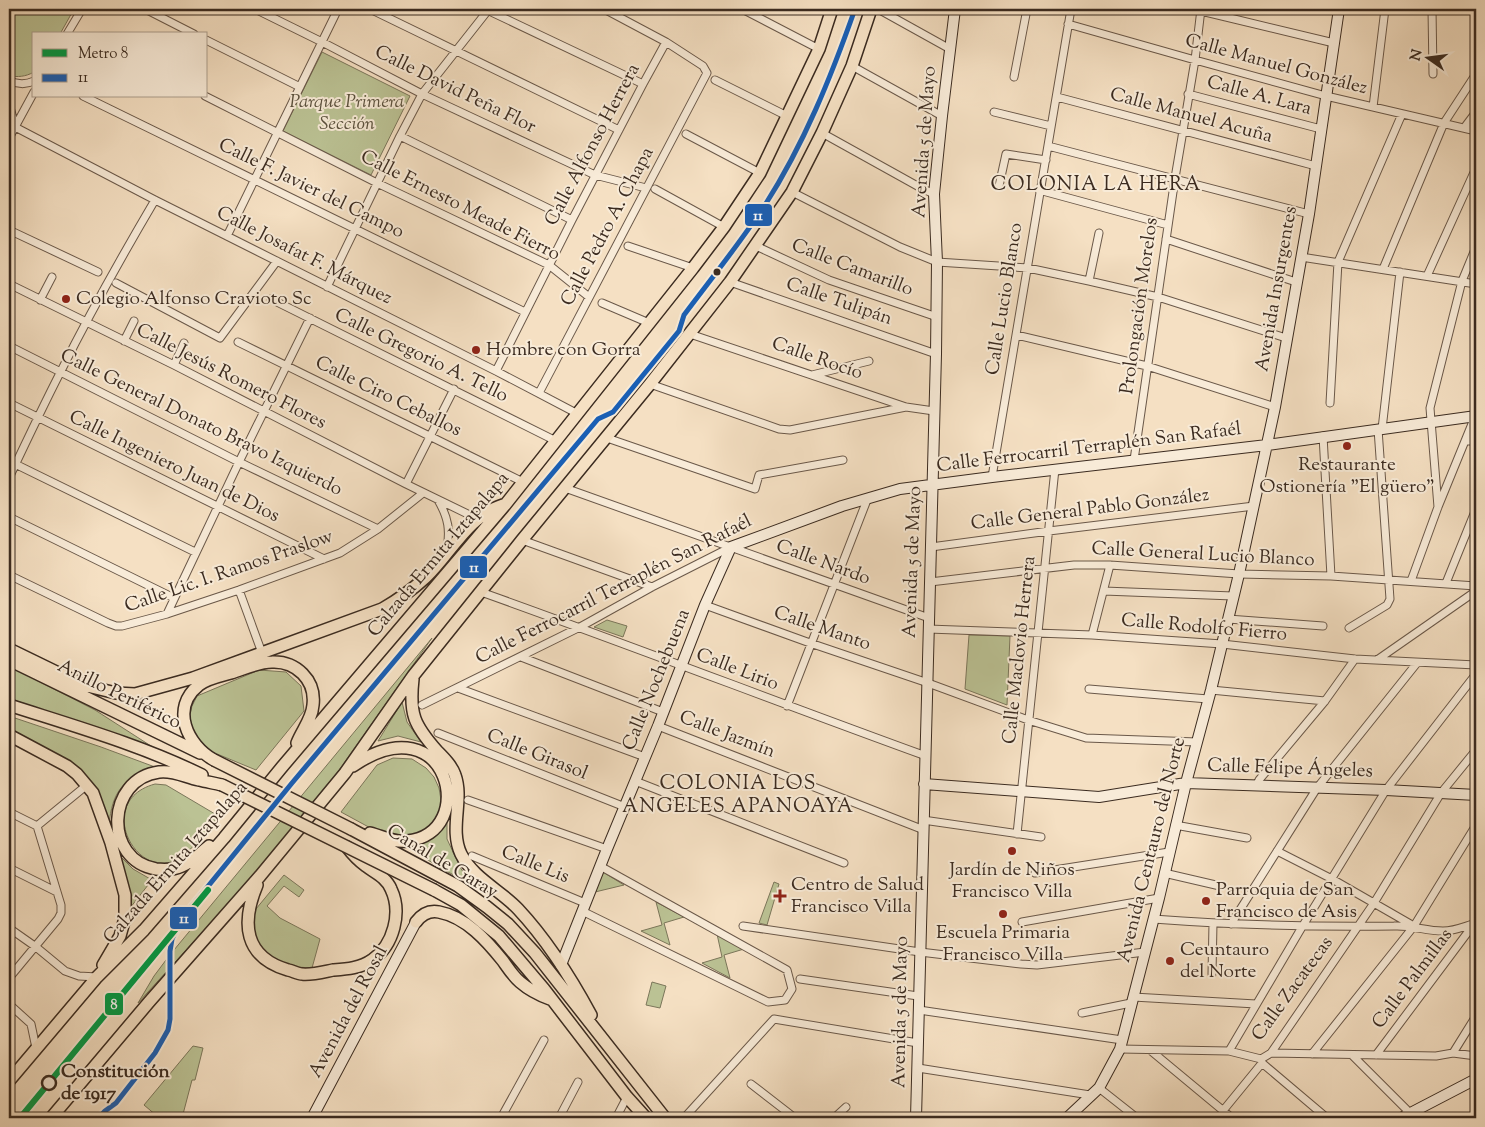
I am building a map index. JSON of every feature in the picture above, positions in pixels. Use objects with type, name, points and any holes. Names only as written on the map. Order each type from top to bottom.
[{"type":"main road","name":"Calzada Ermita Iztapalapa","points":[[9,1081],[97,977],[144,930],[224,838],[505,505],[693,268],[724,227],[760,173],[819,49],[832,9]]},
{"type":"main road","points":[[51,1118],[149,1002],[260,876],[345,772],[413,676],[607,438],[730,282],[792,192],[822,133],[852,66],[871,9]]},
{"type":"main road","points":[[9,649],[83,685],[116,693],[135,694],[193,678],[382,609],[402,597],[426,577],[477,519],[494,508],[505,505]]},
{"type":"main road","name":"Anillo Periférico","points":[[9,660],[214,760]]},
{"type":"main road","points":[[214,760],[198,748],[190,738],[185,725],[186,707],[195,689],[209,680],[262,663],[276,662],[293,666],[308,679],[313,689],[314,697],[310,718],[298,739],[292,756]]},
{"type":"main road","points":[[413,676],[411,702],[415,722],[420,732],[448,762],[455,775],[459,796],[456,824],[460,851],[472,871],[510,901],[528,921],[561,965],[594,1021],[596,1031]]},
{"type":"main road","name":"Anillo Periférico","points":[[9,705],[178,763],[222,785]]},
{"type":"main road","points":[[9,735],[67,766],[77,774],[93,793],[111,843],[125,895],[125,918],[120,936],[97,977]]},
{"type":"main road","points":[[345,772],[360,761],[378,752],[388,748],[404,748],[419,752],[432,760],[441,770],[446,782],[447,800],[444,813],[436,826],[420,838],[396,841],[351,829]]},
{"type":"main road","name":"Canal de Garay","points":[[214,760],[438,875],[487,907],[513,929],[535,953],[666,1118]]},
{"type":"main road","points":[[222,785],[173,772],[152,773],[140,778],[127,790],[121,801],[118,814],[119,830],[125,848],[138,862],[151,868],[172,869],[183,866],[211,845],[224,838]]},
{"type":"main road","name":"Canal de Garay","points":[[222,785],[346,845],[461,905],[499,936],[553,1001],[627,1097],[646,1118]]},
{"type":"main road","points":[[260,876],[250,904],[249,930],[257,952],[274,965],[302,974],[355,967],[378,956],[387,945],[395,922],[396,907],[393,893],[383,878],[361,862],[346,845]]},
{"type":"main road","points":[[416,922],[421,916],[431,912],[458,918],[482,937],[518,981],[553,1001]]},
{"type":"street","points":[[68,32],[82,9]]},
{"type":"street","points":[[145,9],[190,32]]},
{"type":"street","name":"Calle David Peña Flor","points":[[255,9],[422,94],[596,175],[646,188]]},
{"type":"street","points":[[227,236],[338,9]]},
{"type":"street","points":[[370,9],[619,130]]},
{"type":"street","points":[[327,286],[422,94],[487,9],[643,84]]},
{"type":"street","points":[[604,9],[666,42]]},
{"type":"street","points":[[742,9],[819,49]]},
{"type":"street","points":[[878,9],[950,49]]},
{"type":"street","name":"Avenida 5 de Mayo","points":[[916,1118],[937,317],[934,194],[956,9]]},
{"type":"street","points":[[1014,77],[1027,9]]},
{"type":"street","name":"Calle Lucio Blanco","points":[[992,477],[1071,9]]},
{"type":"street","name":"Avenida Insurgentes","points":[[1239,574],[1267,445],[1309,214],[1339,9]]},
{"type":"street","points":[[1372,108],[1385,9]]},
{"type":"street","points":[[1432,9],[1433,74]]},
{"type":"street","points":[[1201,10],[1334,43]]},
{"type":"street","name":"Prolongación Morelos","points":[[1134,460],[1201,10]]},
{"type":"street","name":"Calle Manuel González","points":[[1068,24],[1326,96],[1476,131]]},
{"type":"street","points":[[208,41],[300,87]]},
{"type":"street","name":"Calle Pedro A. Chapa","points":[[539,393],[706,77],[707,73],[703,66],[666,42]]},
{"type":"street","name":"Calle Alfonso Herrera","points":[[496,370],[548,265],[666,42]]},
{"type":"street","points":[[852,66],[942,116]]},
{"type":"street","points":[[1383,269],[1444,123],[1476,74]]},
{"type":"street","points":[[715,80],[787,116]]},
{"type":"street","points":[[9,81],[17,84],[32,82]]},
{"type":"street","name":"Calle A. Lara","points":[[1188,94],[1321,129]]},
{"type":"street","points":[[9,138],[32,96]]},
{"type":"street","name":"Calle Manuel Acuña","points":[[1057,97],[1316,166]]},
{"type":"street","name":"Calle F. Javier del Campo","points":[[87,98],[525,312]]},
{"type":"street","name":"Calle Ernesto Meade Fierro","points":[[208,98],[377,183],[548,265],[590,297]]},
{"type":"street","points":[[9,106],[15,127]]},
{"type":"street","points":[[994,112],[1051,126]]},
{"type":"street","points":[[1464,128],[1476,112]]},
{"type":"street","points":[[1330,403],[1338,262],[1402,114]]},
{"type":"street","name":"Calle Josafat F. Márquez","points":[[15,127],[155,200],[496,370],[578,414]]},
{"type":"street","points":[[822,133],[934,194]]},
{"type":"street","points":[[686,134],[760,173]]},
{"type":"street","points":[[400,136],[572,220]]},
{"type":"street","points":[[1048,146],[1309,214]]},
{"type":"street","points":[[999,186],[1006,154],[1046,160]]},
{"type":"street","points":[[1427,276],[1476,168]]},
{"type":"street","points":[[655,189],[724,227]]},
{"type":"street","points":[[1039,190],[1168,225]]},
{"type":"street","points":[[792,192],[900,247],[937,262],[1028,268],[1089,281],[1158,297],[1286,338]]},
{"type":"street","points":[[9,478],[12,462],[38,418],[118,264],[155,200]]},
{"type":"street","points":[[9,230],[98,272]]},
{"type":"street","points":[[1089,281],[1099,233]]},
{"type":"street","points":[[1166,239],[1296,282]]},
{"type":"street","points":[[628,246],[693,268]]},
{"type":"street","name":"Calle Camarillo","points":[[756,246],[829,280],[937,317]]},
{"type":"street","points":[[1438,507],[1430,408],[1462,281],[1476,247]]},
{"type":"street","points":[[1301,257],[1476,284]]},
{"type":"street","points":[[116,283],[220,338],[277,261]]},
{"type":"street","points":[[1349,628],[1387,605],[1390,599],[1380,429],[1400,272]]},
{"type":"street","points":[[40,300],[52,277]]},
{"type":"street","name":"Calle Tulipán","points":[[730,282],[936,354]]},
{"type":"street","name":"Calle Jesús Romero Flores","points":[[9,284],[174,365],[488,525]]},
{"type":"street","name":"Calle Gregorio A. Tello","points":[[271,299],[556,441]]},
{"type":"street","points":[[602,303],[649,323]]},
{"type":"street","points":[[167,614],[310,318]]},
{"type":"street","points":[[124,341],[134,321]]},
{"type":"street","name":"Calle Rocío","points":[[690,334],[906,407],[934,411]]},
{"type":"street","points":[[1016,335],[1147,366],[1274,407]]},
{"type":"street","name":"Calle Ciro Ceballos","points":[[238,342],[523,482]]},
{"type":"street","points":[[174,365],[184,343]]},
{"type":"street","name":"Calle General Donato Bravo Izquierdo","points":[[9,346],[239,462],[378,529]]},
{"type":"street","points":[[811,375],[868,361]]},
{"type":"street","points":[[650,384],[779,429],[790,430],[906,407]]},
{"type":"street","points":[[406,484],[454,389]]},
{"type":"street","name":"Calle Ingeniero Juan de Dios","points":[[9,403],[324,559]]},
{"type":"street","points":[[1411,581],[1438,507],[1476,415]]},
{"type":"street","name":"Calle Ferrocarril Terraplén San Rafaél","points":[[422,705],[580,627],[652,587],[731,547],[825,512],[900,489],[1267,445],[1476,415]]},
{"type":"street","points":[[1323,436],[1331,576]]},
{"type":"street","points":[[607,438],[755,489],[759,475],[843,460]]},
{"type":"street","points":[[1465,441],[1476,442]]},
{"type":"street","points":[[12,462],[196,552]]},
{"type":"street","name":"Calle Maclovio Herrera","points":[[1017,834],[1055,469]]},
{"type":"street","name":"Calle Nardo","points":[[565,488],[929,618]]},
{"type":"street","name":"Calle Lic. I. Ramos Praslow","points":[[9,574],[116,626],[122,626],[167,614],[239,590],[340,553],[378,529],[423,493]]},
{"type":"street","points":[[438,500],[448,521],[447,553]]},
{"type":"street","points":[[787,706],[866,500]]},
{"type":"street","name":"Calle General Pablo González","points":[[931,547],[1254,506]]},
{"type":"street","points":[[1446,583],[1476,509]]},
{"type":"street","points":[[9,517],[174,598]]},
{"type":"street","points":[[522,540],[652,587]]},
{"type":"street","name":"Calle Nochebuena","points":[[561,965],[705,605],[731,547]]},
{"type":"street","points":[[1092,635],[1110,565]]},
{"type":"street","name":"Calle General Lucio Blanco","points":[[930,582],[1044,568],[1110,565],[1239,574],[1331,576],[1476,586]]},
{"type":"street","name":"Avenida Centauro del Norte","points":[[1067,1118],[1090,1095],[1100,1088],[1121,1044],[1239,574]]},
{"type":"street","points":[[239,590],[262,653]]},
{"type":"street","points":[[1104,591],[1233,596]]},
{"type":"street","name":"Calle Lirio","points":[[481,592],[926,756]]},
{"type":"street","points":[[1377,660],[1476,592]]},
{"type":"street","name":"Calle Manto","points":[[705,605],[1028,720],[1086,738],[1197,742]]},
{"type":"street","points":[[1228,619],[1323,626]]},
{"type":"street","name":"Calle Rodolfo Fierro","points":[[928,629],[1092,635],[1222,644],[1356,659],[1476,665]]},
{"type":"street","points":[[521,657],[663,712]]},
{"type":"street","points":[[1256,786],[1325,701],[1356,659]]},
{"type":"street","points":[[1231,924],[1316,788],[1417,663]]},
{"type":"street","points":[[1229,1051],[1302,926],[1386,790],[1476,674]]},
{"type":"street","points":[[458,688],[645,757]]},
{"type":"street","points":[[1089,689],[1325,701]]},
{"type":"street","name":"Calle Jazmín","points":[[658,726],[924,825],[1041,837]]},
{"type":"street","name":"Calle Girasol","points":[[438,733],[625,807]]},
{"type":"street","name":"Calle Zacatecas","points":[[1217,1118],[1262,1061],[1271,1053],[1374,903],[1441,793],[1476,750]]},
{"type":"street","points":[[635,781],[844,863]]},
{"type":"street","name":"Calle Felipe Ángeles","points":[[924,784],[1100,797],[1186,783],[1476,795]]},
{"type":"street","points":[[37,826],[87,785]]},
{"type":"street","points":[[468,800],[607,849]]},
{"type":"street","points":[[9,812],[37,826],[61,905],[61,913],[58,919],[9,978]]},
{"type":"street","points":[[1175,825],[1247,838]]},
{"type":"street","points":[[1312,1054],[1414,926],[1476,825]]},
{"type":"street","points":[[1276,851],[1332,879],[1414,926],[1444,931],[1460,929],[1476,922]]},
{"type":"street","points":[[1035,873],[1169,852]]},
{"type":"street","name":"Calle Lis","points":[[472,856],[584,907],[768,1002],[785,1000],[792,989],[787,970],[600,866]]},
{"type":"street","points":[[9,868],[57,892]]},
{"type":"street","points":[[1164,873],[1220,886]]},
{"type":"street","points":[[1022,922],[1159,898]]},
{"type":"street","points":[[1153,919],[1302,926],[1414,926]]},
{"type":"street","name":"Avenida del Rosal","points":[[312,1118],[416,922]]},
{"type":"street","name":"Calle Palmillas","points":[[1376,1056],[1476,922]]},
{"type":"street","points":[[1212,974],[1213,923]]},
{"type":"street","points":[[743,926],[920,952],[1021,964],[1037,965],[1145,952]]},
{"type":"street","points":[[9,928],[65,971],[79,976],[97,977]]},
{"type":"street","points":[[800,979],[918,996]]},
{"type":"street","points":[[1082,1013],[1132,1000],[1256,1004]]},
{"type":"street","points":[[9,1004],[30,1024],[36,1048]]},
{"type":"street","points":[[919,1010],[1150,1050],[1229,1051],[1262,1061],[1327,1118]]},
{"type":"street","points":[[1453,1053],[1476,1016]]},
{"type":"street","points":[[684,1118],[774,1019],[918,1043]]},
{"type":"street","points":[[501,1118],[544,1040]]},
{"type":"street","points":[[1150,1050],[1232,1118]]},
{"type":"street","points":[[1271,1053],[1352,1056],[1436,1056],[1453,1053],[1476,1056]]},
{"type":"street","points":[[1352,1056],[1406,1116],[1476,1079]]},
{"type":"street","points":[[918,1068],[1090,1095]]},
{"type":"street","points":[[558,1118],[578,1082]]},
{"type":"street","points":[[751,1084],[795,1118]]},
{"type":"street","points":[[1100,1088],[1137,1118]]},
{"type":"street","points":[[616,1118],[627,1097]]},
{"type":"street","points":[[834,1118],[846,1107]]},
{"type":"green space","points":[[11,9],[74,9],[61,32],[32,32],[32,73],[25,76],[9,76],[9,12]]},
{"type":"green space","name":"Parque Primera Sección","points":[[322,52],[410,96],[371,175],[283,131]]},
{"type":"green space","points":[[607,620],[627,626],[623,637],[594,627]]},
{"type":"green space","points":[[969,635],[1010,636],[1007,705],[965,689]]},
{"type":"green space","points":[[432,638],[330,783],[235,896],[138,1003],[154,976],[169,956]]},
{"type":"green space","points":[[9,666],[95,710],[165,755],[9,698]]},
{"type":"green space","points":[[259,670],[286,672],[301,686],[304,711],[256,770],[205,749],[191,730],[189,718],[197,696]]},
{"type":"green space","points":[[402,702],[407,722],[421,742],[398,736],[378,741]]},
{"type":"green space","points":[[9,716],[155,767],[135,776],[121,788],[113,804],[109,825],[95,791],[9,733]]},
{"type":"green space","points":[[393,758],[412,759],[426,768],[434,777],[447,815],[447,839],[470,883],[442,869],[395,839],[387,837],[341,812],[377,765]]},
{"type":"green space","points":[[155,784],[166,785],[215,814],[215,821],[190,849],[181,857],[165,863],[150,861],[137,852],[128,838],[124,822],[126,807],[136,793]]},
{"type":"green space","points":[[118,854],[133,869],[152,880],[130,908]]},
{"type":"green space","points":[[603,872],[624,885],[595,892]]},
{"type":"green space","points":[[284,875],[304,890],[299,897],[284,886],[267,906],[280,918],[320,939],[312,968],[280,963],[255,943],[251,915]]},
{"type":"green space","points":[[774,882],[779,884],[767,925],[759,923]]},
{"type":"green space","points":[[656,902],[684,917],[664,923],[670,945],[641,931],[662,925]]},
{"type":"green space","points":[[717,934],[744,949],[724,955],[730,978],[702,963],[722,957]]},
{"type":"green space","points":[[652,982],[666,986],[660,1008],[646,1005]]},
{"type":"green space","points":[[193,1046],[203,1048],[195,1080],[192,1080],[182,1118],[155,1118],[157,1116],[144,1105]]},
{"type":"metro line","name":"8","points":[[20,1118],[208,890]]},
{"type":"transit line","name":"11","points":[[99,1118],[116,1103],[155,1053],[168,1030],[170,1019],[170,951],[172,939],[192,906],[292,783],[598,419],[613,412],[679,331],[684,315],[736,247],[779,182],[816,110],[855,9]]},
{"type":"place","name":"Colegio Alfonso Cravioto Sc","points":[[66,299]]},
{"type":"place","name":"Hombre con Gorra","points":[[476,350]]},
{"type":"place","name":"Restaurante Ostionería \"El güero\"","points":[[1347,446]]},
{"type":"place","name":"Jardín de Niños Francisco Villa","points":[[1012,851]]},
{"type":"place","name":"Centro de Salud Francisco Villa","points":[[780,896]]},
{"type":"place","name":"Parroquia de San Francisco de Asis","points":[[1206,901]]},
{"type":"place","name":"Escuela Primaria Francisco Villa","points":[[1003,914]]},
{"type":"place","name":"Ceuntauro del Norte","points":[[1170,961]]},
{"type":"place","name":"Constitución de 1917","points":[[49,1083]]},
{"type":"district","name":"COLONIA LA HERA","points":[[1096,185]]},
{"type":"district","name":"COLONIA LOS ANGELES APANOAYA","points":[[738,796]]}]
